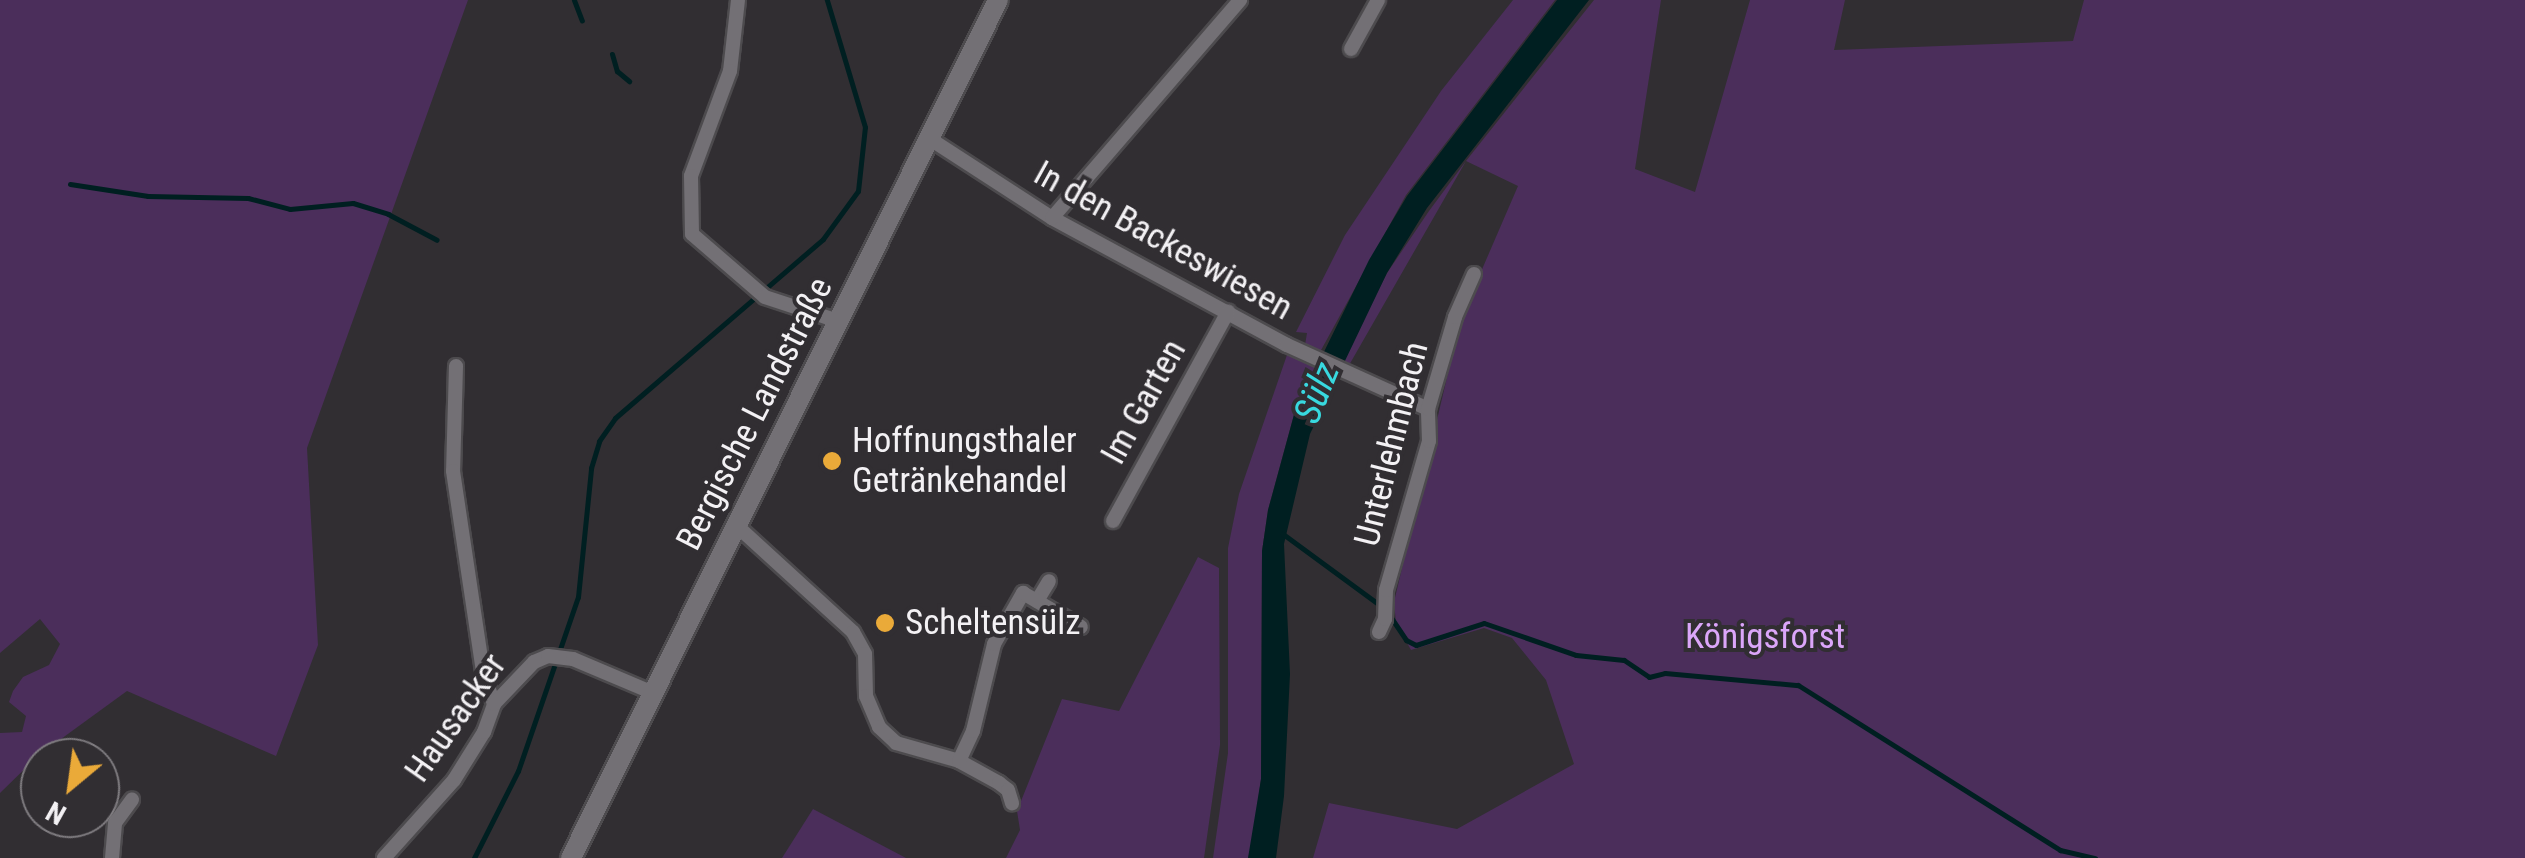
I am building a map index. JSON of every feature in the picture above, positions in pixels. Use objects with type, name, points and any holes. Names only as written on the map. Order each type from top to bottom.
[{"type":"main road","name":"Bergische Landstraße","points":[[571,858],[650,692],[737,526],[998,0]]},
{"type":"street","points":[[738,0],[730,71],[694,162],[689,218],[699,244],[762,294],[838,322]]},
{"type":"street","points":[[1052,218],[1240,0]]},
{"type":"street","points":[[1351,48],[1378,0]]},
{"type":"street","name":"In den Backeswiesen","points":[[930,139],[1052,218],[1290,347],[1428,409]]},
{"type":"street","name":"Unterlehmbach","points":[[1379,632],[1385,619],[1386,590],[1428,441],[1428,409],[1455,316],[1474,274]]},
{"type":"street","name":"Im Garten","points":[[1113,520],[1228,312]]},
{"type":"street","points":[[456,366],[453,471],[482,672],[494,704]]},
{"type":"street","points":[[737,526],[853,632],[866,654],[866,696],[879,728],[914,750],[958,760],[1008,790],[1012,803]]},
{"type":"street","points":[[1037,602],[1049,581]]},
{"type":"street","points":[[958,760],[973,731],[994,644],[1023,593],[1081,627]]},
{"type":"street","name":"Hausacker","points":[[384,858],[454,780],[484,732],[494,704],[512,681],[548,656],[608,670],[650,692]]},
{"type":"street","points":[[112,858],[115,824],[132,800]]},
{"type":"green space","points":[[0,0],[468,0],[307,448],[318,645],[276,756],[127,691],[62,738],[20,738],[20,774],[0,793],[0,733],[22,732],[26,716],[9,702],[13,691],[23,677],[49,665],[60,644],[40,619],[0,653]]},
{"type":"green space","points":[[1513,0],[1555,0],[1406,195],[1320,352],[1305,345],[1307,333],[1296,332],[1345,235],[1441,91]]},
{"type":"green space","name":"Königsforst","points":[[1594,0],[1661,0],[1635,169],[1695,192],[1750,0],[1845,0],[1834,50],[2073,41],[2084,0],[2525,0],[2525,858],[1313,858],[1329,803],[1457,829],[1574,764],[1546,680],[1512,638],[1484,628],[1411,650],[1396,623],[1394,602],[1461,318],[1518,186],[1466,161]]},
{"type":"green space","points":[[1466,161],[1348,367],[1341,363],[1387,273]]},
{"type":"green space","points":[[1288,352],[1316,365],[1295,411],[1268,510],[1262,551],[1261,779],[1252,845],[1248,858],[1213,858],[1228,753],[1228,548],[1239,494]]},
{"type":"green space","points":[[1198,557],[1219,568],[1220,745],[1204,858],[1006,858],[1020,830],[1017,811],[1062,699],[1119,711]]},
{"type":"green space","points":[[813,809],[906,858],[782,858]]},
{"type":"water","name":"Sülz","points":[[1557,0],[1589,0],[1427,208],[1387,273],[1310,434],[1284,544],[1290,674],[1284,796],[1276,858],[1248,858],[1261,779],[1262,551],[1268,510],[1295,411],[1369,260],[1407,196]]},
{"type":"waterway","points":[[574,0],[582,21]]},
{"type":"waterway","points":[[474,858],[518,771],[578,597],[591,468],[599,441],[615,418],[823,239],[858,191],[865,127],[827,0]]},
{"type":"waterway","points":[[612,54],[617,71],[629,81]]},
{"type":"waterway","points":[[70,184],[148,196],[248,198],[290,209],[353,203],[388,214],[437,240]]},
{"type":"waterway","points":[[1283,534],[1381,606]]},
{"type":"waterway","points":[[1390,616],[1406,640],[1416,645],[1484,623],[1576,655],[1624,660],[1649,677],[1665,673],[1798,685],[2060,850],[2095,858]]},
{"type":"place","name":"Hoffnungsthaler Getränkehandel","points":[[832,461]]},
{"type":"place","name":"Scheltensülz","points":[[885,623]]}]
